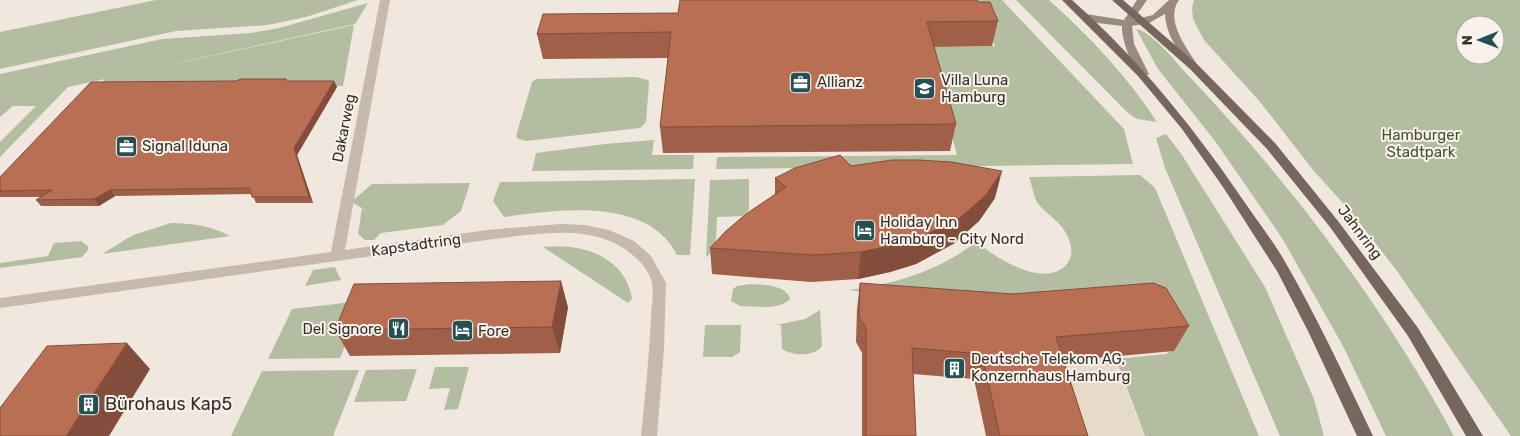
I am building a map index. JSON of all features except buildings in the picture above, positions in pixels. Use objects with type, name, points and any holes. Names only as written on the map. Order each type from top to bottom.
[{"type":"main road","points":[[1067,0],[1144,74],[1224,178],[1282,268],[1329,358],[1365,436]]},
{"type":"main road","name":"Jahnring","points":[[1117,0],[1194,67],[1272,146],[1334,224],[1413,332],[1475,436]]},
{"type":"main road","points":[[1142,0],[1127,24],[1129,42],[1144,74]]},
{"type":"main road","points":[[1086,17],[1114,23],[1142,22],[1162,15],[1173,2]]},
{"type":"main road","points":[[1173,2],[1168,14],[1170,23],[1180,45],[1194,67]]},
{"type":"street","name":"Dakarweg","points":[[337,257],[384,3]]},
{"type":"street","name":"Kapstadtring","points":[[0,303],[488,235],[561,227],[612,234],[629,244],[643,257],[656,274],[659,283],[657,349],[649,436]]},
{"type":"green space","points":[[156,0],[358,0],[306,17],[268,25],[176,31],[0,69],[0,32]]},
{"type":"green space","points":[[932,0],[1002,0],[1124,129],[1133,164],[716,169],[717,157],[957,155],[927,47],[995,46],[986,25]]},
{"type":"green space","points":[[1016,0],[1049,0],[1107,58],[1134,89],[1157,122],[1137,119],[1128,113]]},
{"type":"green space","name":"Hamburger Stadtpark","points":[[1194,0],[1520,0],[1520,436],[1511,436],[1397,271],[1352,213],[1313,170],[1261,103],[1204,40],[1193,19],[1192,8]]},
{"type":"green space","points":[[368,3],[355,24],[114,77],[354,25],[343,86],[98,88],[105,79],[68,87],[0,157],[0,142],[36,106],[13,106],[0,117],[0,74],[162,39],[251,33],[279,28]]},
{"type":"green space","points":[[1136,29],[1155,40],[1224,114],[1297,201],[1332,246],[1397,339],[1454,436],[1386,436],[1343,346],[1282,238],[1215,141],[1158,69]]},
{"type":"green space","points":[[636,77],[648,80],[649,83],[646,122],[640,128],[526,141],[518,139],[516,136],[532,82],[536,79]]},
{"type":"green space","points":[[1166,134],[1182,155],[1265,287],[1314,399],[1324,436],[1280,436],[1165,168],[1156,138]]},
{"type":"green space","points":[[654,140],[652,155],[694,155],[693,169],[532,171],[536,153]]},
{"type":"green space","points":[[1140,175],[1155,188],[1259,436],[1145,436],[1116,359],[1166,354],[1171,351],[888,295],[849,290],[883,284],[916,275],[947,261],[976,242],[995,255],[1020,268],[1045,274],[1056,272],[1066,265],[1070,259],[1070,243],[1064,229],[1037,202],[1029,177]]},
{"type":"green space","points":[[695,179],[690,255],[677,255],[663,236],[645,223],[623,215],[600,211],[575,210],[504,217],[493,201],[500,182]]},
{"type":"green space","points":[[749,179],[749,210],[743,216],[717,217],[715,244],[706,257],[710,180]]},
{"type":"green space","points":[[470,183],[461,211],[443,225],[381,233],[374,240],[365,240],[358,234],[362,208],[351,202],[372,184]]},
{"type":"green space","points":[[171,223],[201,226],[230,236],[102,254],[133,235]]},
{"type":"green space","points":[[81,241],[88,246],[88,250],[82,257],[0,268],[0,263],[48,256],[54,243]]},
{"type":"green space","points":[[543,247],[572,247],[600,255],[621,272],[628,284],[632,299],[628,303]]},
{"type":"green space","points":[[335,267],[341,280],[305,286],[313,270]]},
{"type":"green space","points":[[750,284],[779,288],[788,294],[790,299],[779,305],[766,307],[740,306],[731,301],[733,289],[737,286]]},
{"type":"green space","points":[[395,297],[360,310],[340,358],[268,359],[292,309]]},
{"type":"green space","points":[[820,310],[822,346],[809,354],[797,354],[782,349],[781,325],[776,325],[805,319]]},
{"type":"green space","points":[[705,325],[741,325],[740,352],[732,357],[703,357]]},
{"type":"green space","points":[[435,367],[469,367],[458,409],[444,410],[450,388],[429,389]]},
{"type":"green space","points":[[417,369],[406,401],[354,402],[366,370]]},
{"type":"green space","points":[[359,370],[333,436],[231,436],[262,371]]},
{"type":"shaded area","points":[[1114,357],[1144,436],[1068,436],[1046,362]]},
{"type":"place","name":"Allianz","points":[[801,82]]},
{"type":"place","name":"Villa Luna Hamburg","points":[[925,89]]},
{"type":"place","name":"Signal Iduna","points":[[126,146]]},
{"type":"place","name":"Holiday Inn Hamburg - City Nord","points":[[864,231]]},
{"type":"place","name":"Del Signore","points":[[398,329]]},
{"type":"place","name":"Fore","points":[[462,331]]},
{"type":"place","name":"Deutsche Telekom AG, Konzernhaus Hamburg","points":[[955,368]]},
{"type":"place","name":"Bürohaus Kap5","points":[[89,404]]}]
